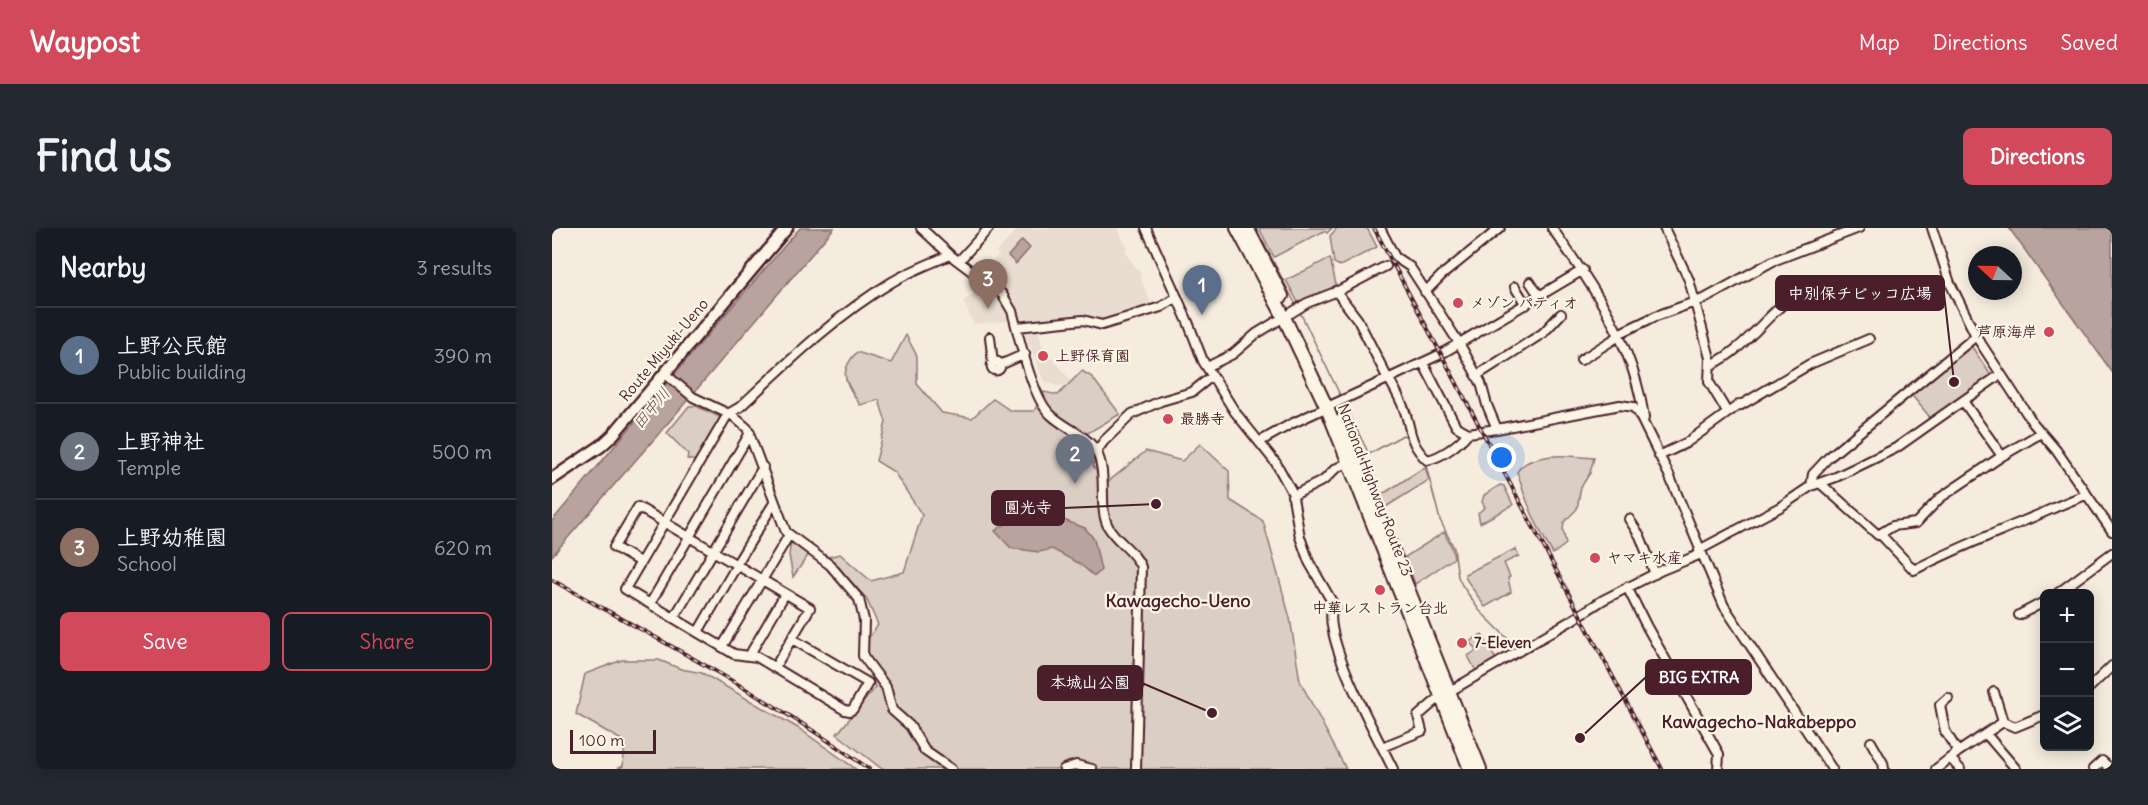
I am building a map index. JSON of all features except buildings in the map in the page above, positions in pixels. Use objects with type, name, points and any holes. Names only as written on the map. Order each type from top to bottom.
[{"type":"highway","name":"National Highway Route 23","points":[[1237,228],[1288,315]]},
{"type":"highway","name":"National Highway Route 23","points":[[1247,228],[1331,406],[1445,694],[1470,769]]},
{"type":"highway","name":"National Highway Route 23","points":[[1331,406],[1348,462],[1445,694],[1480,769]]},
{"type":"main road","name":"Route Miyuki-Ueno","points":[[552,479],[612,436],[787,228]]},
{"type":"street","points":[[921,228],[950,255],[1002,294],[1010,306],[1038,396],[1045,408],[1060,423],[1083,438],[1096,452],[1103,474],[1106,522],[1112,532],[1136,556],[1140,567],[1136,769]]},
{"type":"street","points":[[959,261],[989,228]]},
{"type":"street","points":[[1146,228],[1207,367],[1235,412],[1276,463],[1292,496],[1298,527],[1309,562],[1335,607],[1329,618],[1338,651],[1348,678],[1393,769]]},
{"type":"street","points":[[1380,228],[1395,257],[1410,267],[1460,343],[1481,383],[1486,405],[1497,429]]},
{"type":"street","points":[[1425,292],[1442,275],[1500,228]]},
{"type":"street","points":[[1552,228],[1583,270],[1633,365],[1646,425],[1724,606],[1832,769]]},
{"type":"street","points":[[1664,228],[1684,269],[1694,302],[1711,365],[1709,381],[1727,412]]},
{"type":"street","points":[[1581,360],[1618,335],[1656,316],[1728,288],[1773,261],[1859,228]]},
{"type":"street","points":[[1932,228],[1950,283],[1976,336],[2033,423],[2056,450],[2112,531]]},
{"type":"street","points":[[792,639],[868,683],[853,709],[845,710],[757,657],[734,654],[625,589],[728,414],[740,407],[803,348],[840,318],[894,280],[950,255]]},
{"type":"street","points":[[1207,367],[1233,354],[1256,334],[1307,303],[1386,266]]},
{"type":"street","points":[[1259,442],[1291,424],[1423,363],[1583,270]]},
{"type":"street","points":[[1530,282],[1540,297]]},
{"type":"street","points":[[1515,287],[1526,305]]},
{"type":"street","points":[[1336,291],[1358,320],[1403,406],[1409,434],[1427,460],[1442,454],[1468,433],[1624,404],[1634,407],[1646,425]]},
{"type":"street","points":[[1017,327],[1083,320],[1102,325],[1161,307],[1177,297]]},
{"type":"street","points":[[1711,365],[1744,342],[1762,322],[1789,299]]},
{"type":"street","points":[[1476,376],[1544,333],[1561,314]]},
{"type":"street","points":[[990,336],[994,367],[1025,354]]},
{"type":"street","points":[[1811,486],[1813,474],[1828,458],[1976,336]]},
{"type":"street","points":[[1659,456],[1686,443],[1727,412],[1810,364],[1869,339]]},
{"type":"street","points":[[1423,363],[1456,426],[1468,433]]},
{"type":"street","points":[[666,374],[692,396],[742,423],[750,433],[784,528],[789,535],[830,566],[859,599],[864,620],[862,652],[865,660],[883,682],[892,710],[910,726],[925,751],[951,769]]},
{"type":"street","points":[[1382,747],[1422,731],[1418,716],[1445,694],[1627,587],[1700,552],[1780,507],[1811,486],[1896,448],[2001,374]]},
{"type":"street","points":[[1096,452],[1132,414],[1161,400],[1192,392],[1212,376]]},
{"type":"street","points":[[1963,401],[2002,456]]},
{"type":"street","points":[[650,604],[750,433]]},
{"type":"street","points":[[1881,535],[1893,526],[1916,523],[1940,498],[2041,433]]},
{"type":"street","points":[[1292,496],[1324,480],[1335,469],[1348,462]]},
{"type":"street","points":[[674,618],[763,467]]},
{"type":"street","points":[[1820,483],[1878,535],[1881,535],[1914,570],[1946,553],[2041,514],[2063,502],[2086,495]]},
{"type":"street","points":[[698,632],[774,503]]},
{"type":"street","points":[[640,562],[614,547],[638,507],[810,608],[774,668]]},
{"type":"street","points":[[1629,519],[1637,531],[1655,574]]},
{"type":"street","points":[[722,647],[789,535]]},
{"type":"street","points":[[2065,589],[2112,554]]},
{"type":"street","points":[[1627,587],[1719,754],[1718,769]]},
{"type":"street","points":[[749,656],[786,594]]},
{"type":"street","points":[[2019,615],[2040,604]]},
{"type":"street","points":[[2094,683],[2112,666]]},
{"type":"street","points":[[1994,692],[2003,722]]},
{"type":"street","points":[[1948,698],[1940,705],[1943,723],[1958,752]]},
{"type":"street","points":[[2003,722],[2015,727],[2040,717]]},
{"type":"street","points":[[1936,769],[2003,722]]},
{"type":"street","points":[[1986,734],[2016,769]]},
{"type":"street","points":[[1871,742],[1884,769]]},
{"type":"street","points":[[1950,758],[1960,769]]},
{"type":"street","points":[[2093,769],[2102,761],[2111,769]]},
{"type":"street","points":[[1064,769],[1076,765],[1092,769]]},
{"type":"shaded area","points":[[1019,228],[1118,228],[1130,260],[1141,273],[1140,277],[1153,307],[1101,323],[1021,325],[1011,296],[982,272],[999,255],[996,252]]},
{"type":"shaded area","points":[[1259,228],[1332,228],[1327,233],[1324,231],[1274,257]]},
{"type":"shaded area","points":[[1337,228],[1367,228],[1377,247],[1340,266],[1334,263],[1330,236]]},
{"type":"shaded area","points":[[1330,258],[1337,289],[1300,306],[1286,280]]},
{"type":"shaded area","points":[[988,286],[1002,297],[1013,321],[974,324],[963,301]]},
{"type":"shaded area","name":"上野保育園","points":[[1038,327],[1042,345],[1071,381],[1065,385],[1058,386],[1044,381],[1023,329]]},
{"type":"shaded area","points":[[906,335],[917,356],[917,384],[942,413],[972,418],[993,399],[1011,411],[1034,411],[1044,392],[1058,395],[1082,371],[1092,377],[1120,414],[1086,434],[1094,468],[1109,481],[1146,451],[1182,461],[1200,444],[1229,471],[1230,500],[1263,521],[1290,618],[1300,681],[1346,769],[882,769],[837,734],[875,688],[867,640],[878,625],[866,598],[828,557],[840,554],[871,581],[904,572],[922,515],[894,472],[876,461],[886,422],[879,400],[860,405],[848,384],[845,373],[857,352],[891,363]]},
{"type":"shaded area","points":[[1970,344],[1992,377],[1933,421],[1910,393]]},
{"type":"shaded area","points":[[689,406],[696,406],[722,418],[697,461],[687,459],[688,454],[667,433]]},
{"type":"shaded area","points":[[1568,456],[1594,458],[1590,473],[1581,487],[1577,509],[1564,522],[1566,544],[1553,554],[1532,514],[1517,472],[1533,460]]},
{"type":"shaded area","points":[[1425,467],[1429,480],[1384,508],[1379,494],[1386,492]]},
{"type":"shaded area","points":[[1500,485],[1504,486],[1513,505],[1480,523],[1478,513],[1485,507],[1482,502],[1484,495]]},
{"type":"shaded area","points":[[1444,532],[1454,558],[1415,584],[1405,557]]},
{"type":"shaded area","points":[[791,541],[809,554],[793,577],[789,555]]},
{"type":"shaded area","points":[[1515,549],[1519,556],[1504,563],[1510,577],[1508,578],[1511,592],[1485,607],[1465,574]]},
{"type":"shaded area","points":[[1482,634],[1496,660],[1476,671],[1468,656],[1477,650],[1469,642]]},
{"type":"shaded area","points":[[622,660],[659,660],[681,669],[702,673],[798,728],[856,769],[617,769],[623,766],[625,742],[576,714],[585,674]]},
{"type":"water","name":"田中川","points":[[800,228],[834,228],[552,556],[552,521]]},
{"type":"water","points":[[2009,228],[2112,228],[2112,372],[2022,246]]},
{"type":"water","points":[[1022,240],[1030,248],[1016,264],[1008,256]]},
{"type":"water","points":[[1022,513],[1053,516],[1085,528],[1094,539],[1101,570],[1095,576],[1080,564],[1052,549],[1039,552],[1011,548],[995,531]]},
{"type":"waterway","points":[[1256,228],[1297,307]]},
{"type":"waterway","points":[[1300,312],[1341,397]]},
{"type":"waterway","points":[[1344,404],[1367,450]]},
{"type":"waterway","points":[[1368,452],[1369,454],[1403,435],[1410,442]]},
{"type":"waterway","points":[[1425,462],[1440,520],[1454,548],[1458,577],[1479,610],[1516,647]]},
{"type":"railway","points":[[1374,228],[1662,769]]},
{"type":"railway","points":[[552,580],[753,693],[869,769]]},
{"type":"place","name":"メゾン パティオ","points":[[1458,303]]},
{"type":"place","name":"上野幼稚園","points":[[988,309]]},
{"type":"place","name":"上野公民館","points":[[1202,315]]},
{"type":"place","name":"芦原海岸","points":[[2049,332]]},
{"type":"place","name":"上野保育園","points":[[1043,356]]},
{"type":"place","name":"中別保チビッコ広場","points":[[1954,382]]},
{"type":"place","name":"最勝寺","points":[[1168,419]]},
{"type":"place","name":"上野神社","points":[[1075,484]]},
{"type":"place","name":"圓光寺","points":[[1156,504]]},
{"type":"place","name":"ヤマキ水産","points":[[1595,558]]},
{"type":"place","name":"中華レストラン台北","points":[[1380,590]]},
{"type":"place","name":"7-Eleven","points":[[1462,643]]},
{"type":"place","name":"本城山公園","points":[[1212,713]]},
{"type":"place","name":"BIG EXTRA","points":[[1580,738]]},
{"type":"district","name":"Kawagecho-Ueno","points":[[1178,601]]},
{"type":"district","name":"Kawagecho-Nakabeppo","points":[[1759,722]]}]
